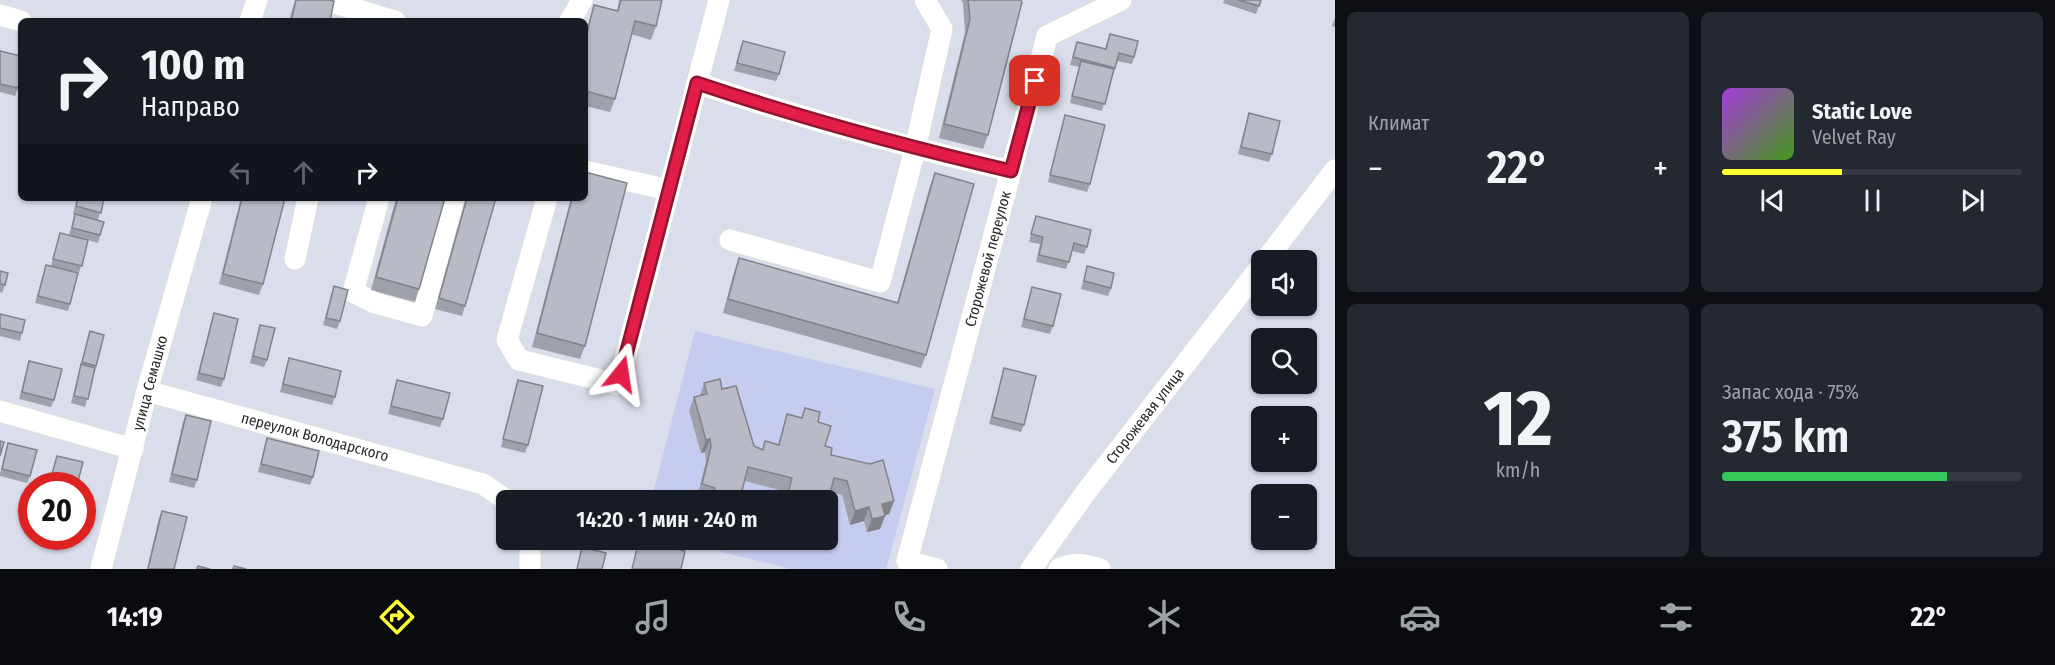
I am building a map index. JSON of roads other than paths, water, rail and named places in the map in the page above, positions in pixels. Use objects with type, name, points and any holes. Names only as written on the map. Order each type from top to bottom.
[{"type":"street","points":[[251,18],[257,0]]},
{"type":"street","points":[[324,0],[384,18]]},
{"type":"street","points":[[572,18],[582,0]]},
{"type":"street","points":[[546,201],[507,340],[519,360],[616,384],[621,374],[719,0]]},
{"type":"street","points":[[730,240],[880,282],[915,149],[942,29],[925,0]]},
{"type":"street","name":"Сторожевой переулок","points":[[937,569],[907,561],[1047,36],[1121,0]]},
{"type":"street","points":[[0,15],[18,20]]},
{"type":"street","points":[[697,83],[784,113],[915,149],[1011,171]]},
{"type":"street","points":[[1273,250],[1335,170]]},
{"type":"street","points":[[588,172],[669,190]]},
{"type":"street","name":"улица Семашко","points":[[101,569],[147,391],[201,201]]},
{"type":"street","points":[[295,259],[307,201]]},
{"type":"street","points":[[378,201],[353,292],[375,303],[422,316],[453,201]]},
{"type":"street","name":"Сторожевая улица","points":[[1030,569],[1093,483],[1251,279]]},
{"type":"street","name":"переулок Володарского","points":[[147,391],[483,484],[496,493]]},
{"type":"street","points":[[0,411],[133,449]]},
{"type":"street","points":[[530,550],[530,569]]},
{"type":"street","points":[[1059,569],[1070,564],[1090,565],[1100,569]]}]
